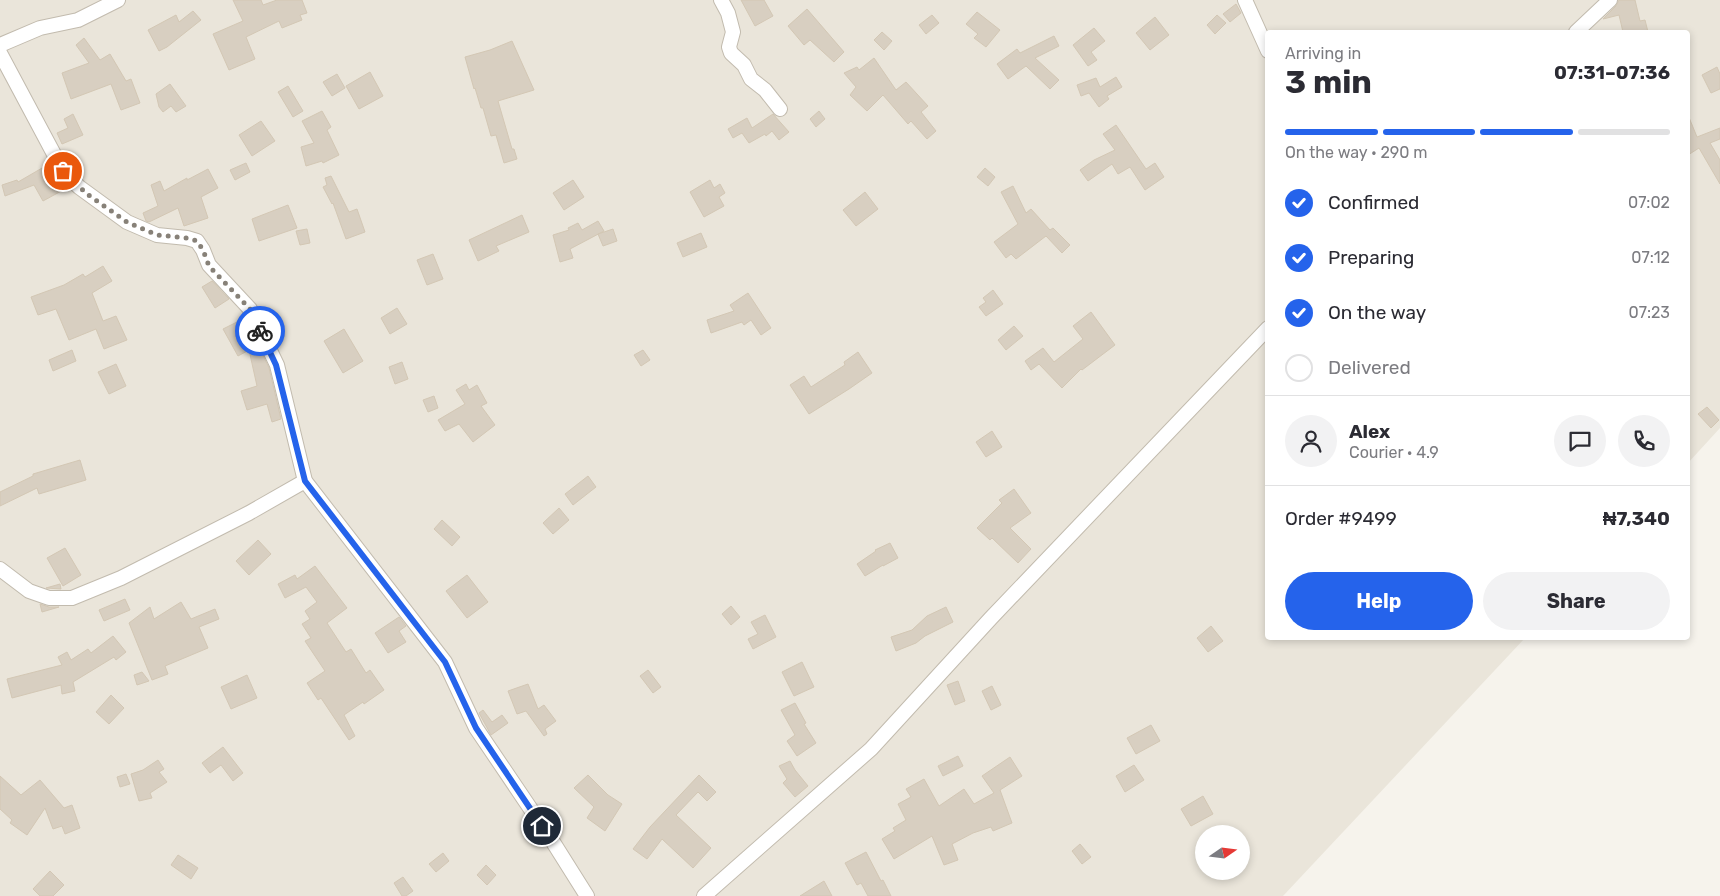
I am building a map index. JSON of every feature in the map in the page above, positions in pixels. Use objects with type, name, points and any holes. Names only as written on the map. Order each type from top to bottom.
[{"type":"street","points":[[0,45],[40,28],[78,20],[118,0]]},
{"type":"street","points":[[721,0],[728,13],[733,32],[729,47],[730,53],[744,65],[751,79],[765,90],[780,109]]},
{"type":"street","points":[[1245,0],[1265,44]]},
{"type":"street","points":[[1578,30],[1610,0]]},
{"type":"street","points":[[0,53],[63,171],[79,187],[127,222],[157,235],[197,241],[203,250],[209,266],[250,309],[276,365],[305,481],[445,662],[476,728],[587,896]]},
{"type":"street","points":[[704,896],[871,749],[991,618],[1265,331]]},
{"type":"street","points":[[0,569],[29,591],[49,598],[72,598],[121,578],[249,513],[305,481]]},
{"type":"shaded area","points":[[0,0],[1720,0],[1720,428],[1690,461],[1690,30],[1265,30],[1265,640],[1523,640],[1283,896],[0,896]]},
{"type":"building","points":[[233,0],[261,0],[263,5],[277,0],[302,0],[307,13],[300,15],[302,20],[282,28],[279,21],[246,37],[255,59],[229,70],[213,34],[243,21]]},
{"type":"building","points":[[741,0],[764,0],[773,16],[755,26]]},
{"type":"building","points":[[1619,0],[1635,0],[1640,21],[1645,20],[1648,30],[1623,30],[1619,15],[1603,19],[1616,6]]},
{"type":"building","points":[[1236,4],[1241,13],[1230,22],[1223,14]]},
{"type":"building","points":[[807,9],[844,52],[834,62],[810,40],[804,45],[788,26]]},
{"type":"building","points":[[193,11],[201,20],[167,47],[159,51],[148,30],[176,15],[179,22]]},
{"type":"building","points":[[977,12],[1000,30],[986,47],[974,38],[978,34],[966,24]]},
{"type":"building","points":[[932,15],[939,23],[926,34],[919,25]]},
{"type":"building","points":[[1217,15],[1226,23],[1215,34],[1207,25]]},
{"type":"building","points":[[1155,17],[1169,35],[1150,50],[1136,33]]},
{"type":"building","points":[[1094,28],[1105,41],[1091,52],[1097,60],[1088,66],[1073,45]]},
{"type":"building","points":[[882,32],[892,41],[884,50],[874,40]]},
{"type":"building","points":[[1054,36],[1059,46],[1035,58],[1059,80],[1050,89],[1026,66],[1008,79],[997,64],[1017,49],[1020,53]]},
{"type":"building","points":[[84,38],[100,60],[110,54],[126,81],[131,79],[140,103],[121,110],[111,84],[71,99],[62,73],[89,63],[76,45]]},
{"type":"building","points":[[512,41],[534,90],[498,101],[512,149],[514,149],[517,159],[504,163],[496,135],[491,136],[465,57]]},
{"type":"building","points":[[874,58],[896,90],[906,82],[928,106],[921,112],[936,131],[927,139],[911,121],[908,124],[883,95],[867,111],[850,95],[856,87],[844,73],[857,67],[859,70]]},
{"type":"building","points":[[1717,67],[1720,74],[1720,89],[1711,93],[1702,75]]},
{"type":"building","points":[[370,72],[383,96],[359,109],[346,86]]},
{"type":"building","points":[[337,74],[345,88],[332,96],[323,82]]},
{"type":"building","points":[[1116,77],[1122,87],[1107,96],[1109,99],[1099,107],[1089,93],[1081,96],[1077,85],[1096,78],[1100,87]]},
{"type":"building","points":[[170,84],[186,106],[176,112],[171,106],[163,112],[159,107],[156,94]]},
{"type":"building","points":[[288,86],[303,111],[293,117],[278,92]]},
{"type":"building","points":[[322,111],[331,127],[327,130],[339,155],[323,163],[322,161],[306,166],[301,147],[314,143],[302,121]]},
{"type":"building","points":[[819,111],[825,119],[816,127],[810,119]]},
{"type":"building","points":[[73,114],[83,135],[62,144],[57,133],[68,128],[64,119]]},
{"type":"building","points":[[773,114],[789,132],[779,140],[772,131],[766,136],[765,134],[749,143],[742,133],[733,138],[728,129],[747,118],[752,128]]},
{"type":"building","points":[[1690,120],[1697,137],[1720,128],[1720,139],[1710,143],[1720,160],[1720,184],[1699,148],[1690,154]]},
{"type":"building","points":[[261,121],[275,141],[252,156],[239,135]]},
{"type":"building","points":[[1116,125],[1146,169],[1155,163],[1164,177],[1145,190],[1130,167],[1118,174],[1112,164],[1088,181],[1080,170],[1094,160],[1115,150],[1103,134]]},
{"type":"building","points":[[246,163],[250,172],[235,180],[230,170]]},
{"type":"building","points":[[49,164],[65,189],[43,201],[34,185],[5,196],[2,185],[17,180],[18,182]]},
{"type":"building","points":[[985,168],[995,177],[988,186],[977,177]]},
{"type":"building","points":[[208,169],[218,188],[201,197],[208,218],[184,226],[178,208],[149,222],[146,221],[143,213],[158,206],[151,185],[160,181],[164,191]]},
{"type":"building","points":[[331,176],[349,212],[357,209],[365,232],[346,239],[333,203],[323,187],[327,185],[325,178]]},
{"type":"building","points":[[573,180],[584,197],[564,210],[553,193]]},
{"type":"building","points":[[710,180],[714,188],[720,184],[725,193],[719,197],[724,206],[704,217],[690,192]]},
{"type":"building","points":[[1013,186],[1026,213],[1031,209],[1050,230],[1053,228],[1070,245],[1062,253],[1046,236],[1016,259],[1011,254],[1006,258],[994,242],[1018,224],[1001,192]]},
{"type":"building","points":[[865,192],[878,209],[856,226],[843,210]]},
{"type":"building","points":[[288,205],[297,228],[259,241],[252,219]]},
{"type":"building","points":[[522,215],[529,232],[496,246],[499,251],[478,261],[469,240]]},
{"type":"building","points":[[598,221],[604,231],[570,249],[573,258],[560,262],[553,235],[569,230],[568,228],[578,223],[582,230]]},
{"type":"building","points":[[307,229],[310,243],[300,245],[296,231]]},
{"type":"building","points":[[613,229],[617,241],[603,246],[598,234]]},
{"type":"building","points":[[701,233],[707,247],[683,257],[677,243]]},
{"type":"building","points":[[433,254],[443,279],[427,285],[417,260]]},
{"type":"building","points":[[103,266],[112,281],[92,293],[103,321],[116,316],[127,340],[104,349],[96,329],[69,340],[56,309],[38,315],[31,297],[64,285],[83,274],[85,277]]},
{"type":"building","points":[[212,281],[229,299],[215,308],[202,287]]},
{"type":"building","points":[[993,290],[1003,304],[986,316],[979,307],[986,302],[983,298]]},
{"type":"building","points":[[748,293],[771,328],[761,335],[751,320],[744,325],[742,322],[711,333],[707,320],[734,311],[730,305]]},
{"type":"building","points":[[397,308],[407,324],[390,334],[381,318]]},
{"type":"building","points":[[1091,312],[1115,345],[1081,369],[1062,388],[1039,364],[1031,370],[1025,361],[1043,348],[1054,362],[1083,339],[1073,326]]},
{"type":"building","points":[[245,318],[269,368],[281,419],[272,422],[267,404],[247,410],[241,391],[257,386],[249,350],[238,356],[223,329]]},
{"type":"building","points":[[1014,326],[1023,336],[1006,350],[998,340]]},
{"type":"building","points":[[344,329],[363,361],[343,373],[324,341]]},
{"type":"building","points":[[72,350],[76,361],[53,371],[49,360]]},
{"type":"building","points":[[643,350],[650,360],[641,366],[634,355]]},
{"type":"building","points":[[858,352],[872,373],[809,414],[790,385],[804,376],[811,387],[845,365],[844,362]]},
{"type":"building","points":[[402,362],[408,379],[395,384],[389,367]]},
{"type":"building","points":[[116,364],[126,386],[109,394],[98,372]]},
{"type":"building","points":[[466,384],[469,390],[477,385],[487,403],[481,406],[495,425],[473,442],[459,424],[445,431],[438,420],[465,404],[456,390]]},
{"type":"building","points":[[434,396],[438,408],[428,412],[423,400]]},
{"type":"building","points":[[1707,407],[1719,420],[1711,428],[1698,414]]},
{"type":"building","points":[[992,431],[1002,447],[986,457],[976,442]]},
{"type":"building","points":[[80,460],[86,480],[39,494],[37,488],[0,506],[0,492],[33,476],[33,474]]},
{"type":"building","points":[[588,476],[596,487],[573,505],[565,494]]},
{"type":"building","points":[[1014,489],[1031,513],[1010,528],[1031,549],[1018,563],[992,538],[990,540],[977,528],[1002,503],[999,500]]},
{"type":"building","points":[[559,508],[569,520],[553,534],[543,523]]},
{"type":"building","points":[[442,520],[460,537],[452,546],[434,529]]},
{"type":"building","points":[[258,540],[271,554],[249,575],[236,561]]},
{"type":"building","points":[[890,543],[898,558],[865,576],[857,564],[875,550]]},
{"type":"building","points":[[65,548],[81,575],[63,586],[47,558]]},
{"type":"building","points":[[315,566],[347,608],[327,623],[346,652],[351,649],[366,673],[370,670],[384,690],[344,715],[355,736],[349,740],[321,698],[318,700],[307,683],[325,671],[305,641],[311,638],[302,624],[310,619],[305,611],[317,602],[306,587],[285,598],[278,584],[295,575],[297,579]]},
{"type":"building","points":[[467,575],[488,602],[467,618],[446,591]]},
{"type":"building","points":[[60,584],[61,589],[46,588]]},
{"type":"building","points":[[125,599],[130,610],[104,621],[99,610]]},
{"type":"building","points":[[181,602],[191,619],[215,609],[219,619],[199,627],[208,648],[165,666],[168,674],[152,680],[129,623],[150,607],[154,619]]},
{"type":"building","points":[[40,604],[49,607],[59,607],[42,612]]},
{"type":"building","points":[[731,606],[740,617],[731,625],[722,614]]},
{"type":"building","points":[[946,607],[953,622],[925,636],[916,643],[896,651],[891,637],[912,630],[927,616]]},
{"type":"building","points":[[765,615],[776,637],[753,649],[748,639],[758,634],[751,622]]},
{"type":"building","points":[[399,617],[406,626],[399,631],[406,642],[388,653],[375,633]]},
{"type":"building","points":[[1211,626],[1223,641],[1208,652],[1197,638]]},
{"type":"building","points":[[113,636],[126,652],[116,660],[114,657],[73,682],[75,691],[62,694],[61,685],[12,698],[7,679],[62,665],[58,657],[67,652],[71,660],[88,649],[91,653]]},
{"type":"building","points":[[802,662],[814,687],[794,696],[782,672]]},
{"type":"building","points":[[648,670],[661,687],[653,693],[640,676]]},
{"type":"building","points":[[142,672],[149,681],[137,685],[134,675]]},
{"type":"building","points":[[247,675],[257,698],[231,709],[221,687]]},
{"type":"building","points":[[958,681],[965,701],[955,705],[947,685]]},
{"type":"building","points":[[528,684],[538,709],[544,705],[556,721],[545,729],[547,734],[544,736],[526,711],[517,714],[508,691]]},
{"type":"building","points":[[992,686],[1001,705],[991,710],[982,691]]},
{"type":"building","points":[[111,695],[124,708],[109,724],[96,712]]},
{"type":"building","points":[[795,703],[806,723],[804,724],[816,743],[797,756],[787,741],[795,735],[781,710]]},
{"type":"building","points":[[483,710],[492,722],[502,715],[508,723],[491,735],[479,713]]},
{"type":"building","points":[[1151,725],[1160,741],[1136,754],[1127,738]]},
{"type":"building","points":[[223,747],[243,773],[233,781],[221,765],[210,773],[202,763]]},
{"type":"building","points":[[958,756],[963,766],[943,776],[938,766]]},
{"type":"building","points":[[1010,757],[1022,776],[1000,790],[1012,823],[993,831],[991,827],[973,833],[952,844],[958,860],[944,865],[932,836],[894,859],[882,839],[895,831],[893,828],[906,820],[898,804],[911,797],[906,789],[924,779],[939,806],[964,789],[974,804],[994,793],[982,776]]},
{"type":"building","points":[[158,760],[164,769],[159,772],[167,782],[150,793],[152,798],[139,801],[131,774],[143,770]]},
{"type":"building","points":[[790,761],[808,786],[795,797],[783,783],[787,779],[779,766]]},
{"type":"building","points":[[1134,765],[1144,780],[1125,792],[1116,776]]},
{"type":"building","points":[[126,774],[130,784],[120,787],[117,777]]},
{"type":"building","points":[[588,775],[608,795],[622,804],[605,831],[587,818],[594,807],[574,788]]},
{"type":"building","points":[[699,775],[716,792],[707,801],[698,792],[676,815],[711,848],[693,868],[662,839],[647,859],[633,849],[650,827]]},
{"type":"building","points":[[0,776],[21,795],[40,780],[64,808],[72,805],[80,828],[65,834],[62,826],[53,829],[45,808],[27,835],[10,823],[12,820],[0,809]]},
{"type":"building","points":[[1203,796],[1213,814],[1191,826],[1181,809]]},
{"type":"building","points":[[1080,844],[1091,857],[1082,864],[1072,851]]},
{"type":"building","points":[[866,852],[891,896],[868,896],[861,883],[857,885],[845,863]]},
{"type":"building","points":[[443,853],[449,861],[436,872],[429,864]]},
{"type":"building","points":[[178,855],[198,868],[191,879],[171,865]]},
{"type":"building","points":[[486,865],[496,875],[487,885],[477,875]]},
{"type":"building","points":[[50,871],[64,885],[53,896],[40,896],[33,889]]},
{"type":"building","points":[[403,877],[413,891],[406,896],[402,896],[394,883]]},
{"type":"building","points":[[824,881],[832,896],[800,896]]},
{"type":"way so far","points":[[63,171],[87,194],[127,222],[157,235],[197,241],[203,250],[209,266],[250,309],[260,331]]},
{"type":"route","points":[[260,331],[276,365],[305,481],[445,662],[476,728],[542,826]]}]
